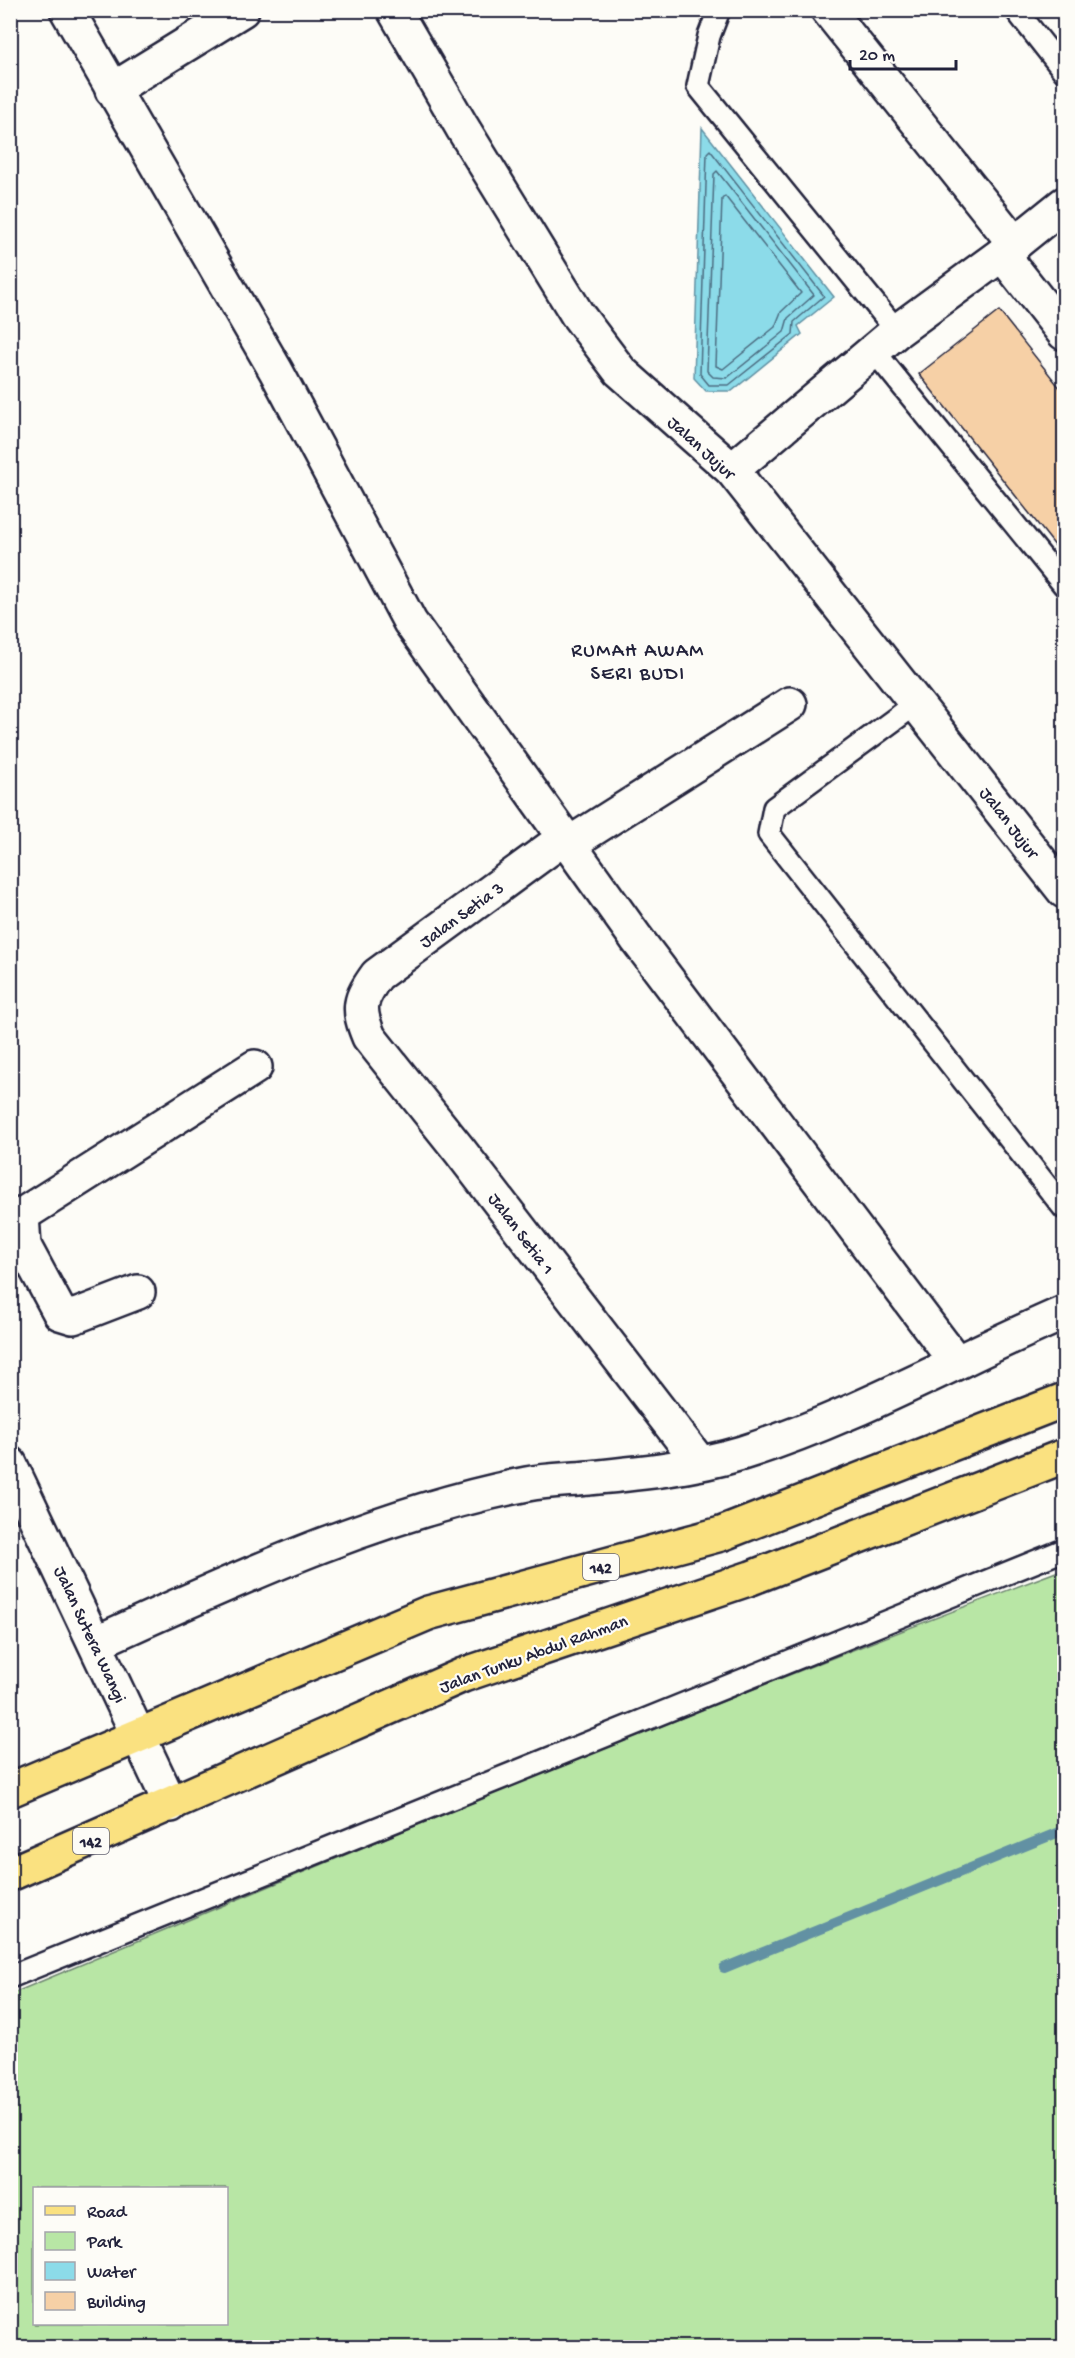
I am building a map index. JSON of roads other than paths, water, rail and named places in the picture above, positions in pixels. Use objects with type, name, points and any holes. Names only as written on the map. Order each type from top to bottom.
[{"type":"main road","name":"142","points":[[10,1790],[428,1613],[721,1534],[1065,1400]]},
{"type":"main road","name":"Jalan Tunku Abdul Rahman","points":[[10,1874],[463,1675],[751,1578],[1065,1456]]},
{"type":"street","points":[[67,10],[276,371],[410,622],[636,938],[956,1362]]},
{"type":"street","points":[[112,90],[242,10]]},
{"type":"street","name":"Jalan Jujur","points":[[394,10],[467,136],[589,330],[620,372],[732,471],[1065,891]]},
{"type":"street","points":[[828,10],[1009,249],[1065,333]]},
{"type":"street","points":[[732,471],[886,341],[1065,204]]},
{"type":"street","name":"Jalan Setia 3","points":[[362,996],[377,975],[566,841],[790,704]]},
{"type":"street","name":"Jalan Setia 1","points":[[362,996],[360,1016],[369,1037],[460,1151],[700,1463]]},
{"type":"street","points":[[138,1292],[73,1317],[60,1313],[17,1250],[22,1215],[255,1067]]},
{"type":"street","points":[[95,1643],[241,1577],[415,1510],[529,1484],[649,1472],[741,1453],[843,1417],[1065,1312]]},
{"type":"street","name":"Jalan Sutera Wangi","points":[[10,1464],[171,1805]]},
{"type":"lane","points":[[719,10],[709,36],[698,87],[1065,585]]},
{"type":"lane","points":[[1016,10],[1065,71]]},
{"type":"lane","points":[[917,703],[774,808],[769,834],[1065,1208]]},
{"type":"lane","points":[[10,1977],[1065,1550]]},
{"type":"water","points":[[702,128],[834,297],[798,326],[802,334],[732,391],[706,391],[694,378]]},
{"type":"waterway","points":[[724,1968],[1064,1830]]},
{"type":"district","name":"RUMAH AWAM SERI BUDI","points":[[638,660]]}]
